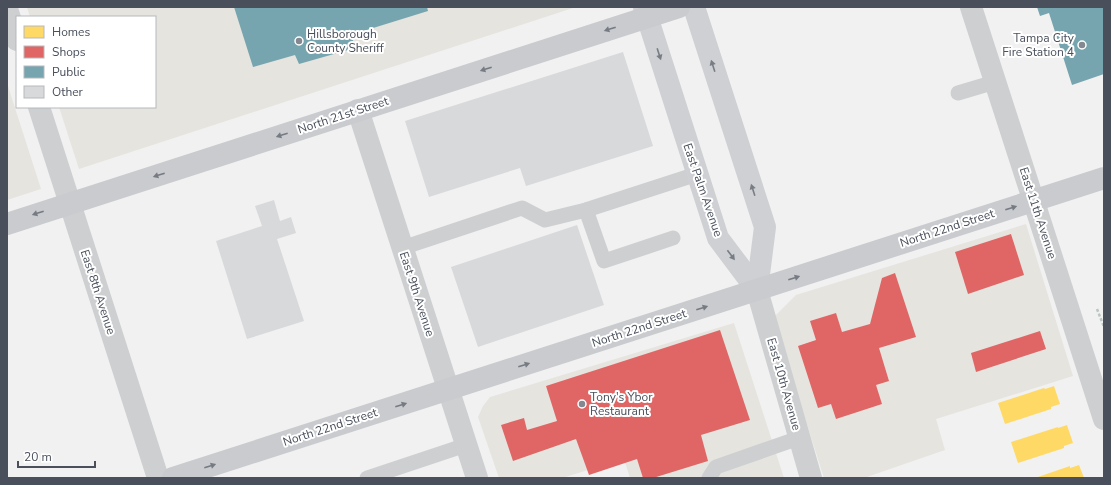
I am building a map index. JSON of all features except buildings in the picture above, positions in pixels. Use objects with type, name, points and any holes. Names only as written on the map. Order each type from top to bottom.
[{"type":"main road","name":"North 21st Street","points":[[7,224],[358,110],[645,12],[678,7]]},
{"type":"main road","name":"North 22nd Street","points":[[173,478],[1104,178]]},
{"type":"street","points":[[694,7],[765,227],[757,290]]},
{"type":"street","name":"East 11th Avenue","points":[[971,7],[1104,419]]},
{"type":"street","points":[[7,9],[16,37]]},
{"type":"street","name":"East Palm Avenue","points":[[645,12],[718,238],[757,290]]},
{"type":"street","name":"East 8th Avenue","points":[[38,108],[158,478]]},
{"type":"street","name":"East 9th Avenue","points":[[358,110],[477,478]]},
{"type":"street","name":"East 10th Avenue","points":[[757,290],[811,478]]},
{"type":"lane","points":[[958,93],[995,82]]},
{"type":"lane","points":[[402,248],[522,208],[545,220],[586,210],[697,174]]},
{"type":"lane","points":[[586,210],[604,260],[674,238]]},
{"type":"lane","points":[[709,478],[716,467],[799,438]]},
{"type":"lane","points":[[367,478],[466,445]]},
{"type":"path","points":[[1098,309],[1104,327]]},
{"type":"shaded area","points":[[27,7],[576,7],[79,169],[59,108],[156,108],[156,16],[30,16]]},
{"type":"shaded area","points":[[7,83],[41,189],[7,200]]},
{"type":"shaded area","points":[[1026,224],[1073,376],[936,419],[945,450],[864,478],[824,478],[773,318],[796,295]]},
{"type":"shaded area","points":[[734,323],[784,478],[630,478],[624,459],[562,478],[499,478],[478,417],[483,406],[490,397]]},
{"type":"place","name":"Hillsborough County Sheriff","points":[[299,41]]},
{"type":"place","name":"Tampa City Fire Station 4","points":[[1082,45]]},
{"type":"place","name":"Tony's Ybor Restaurant","points":[[582,404]]}]
